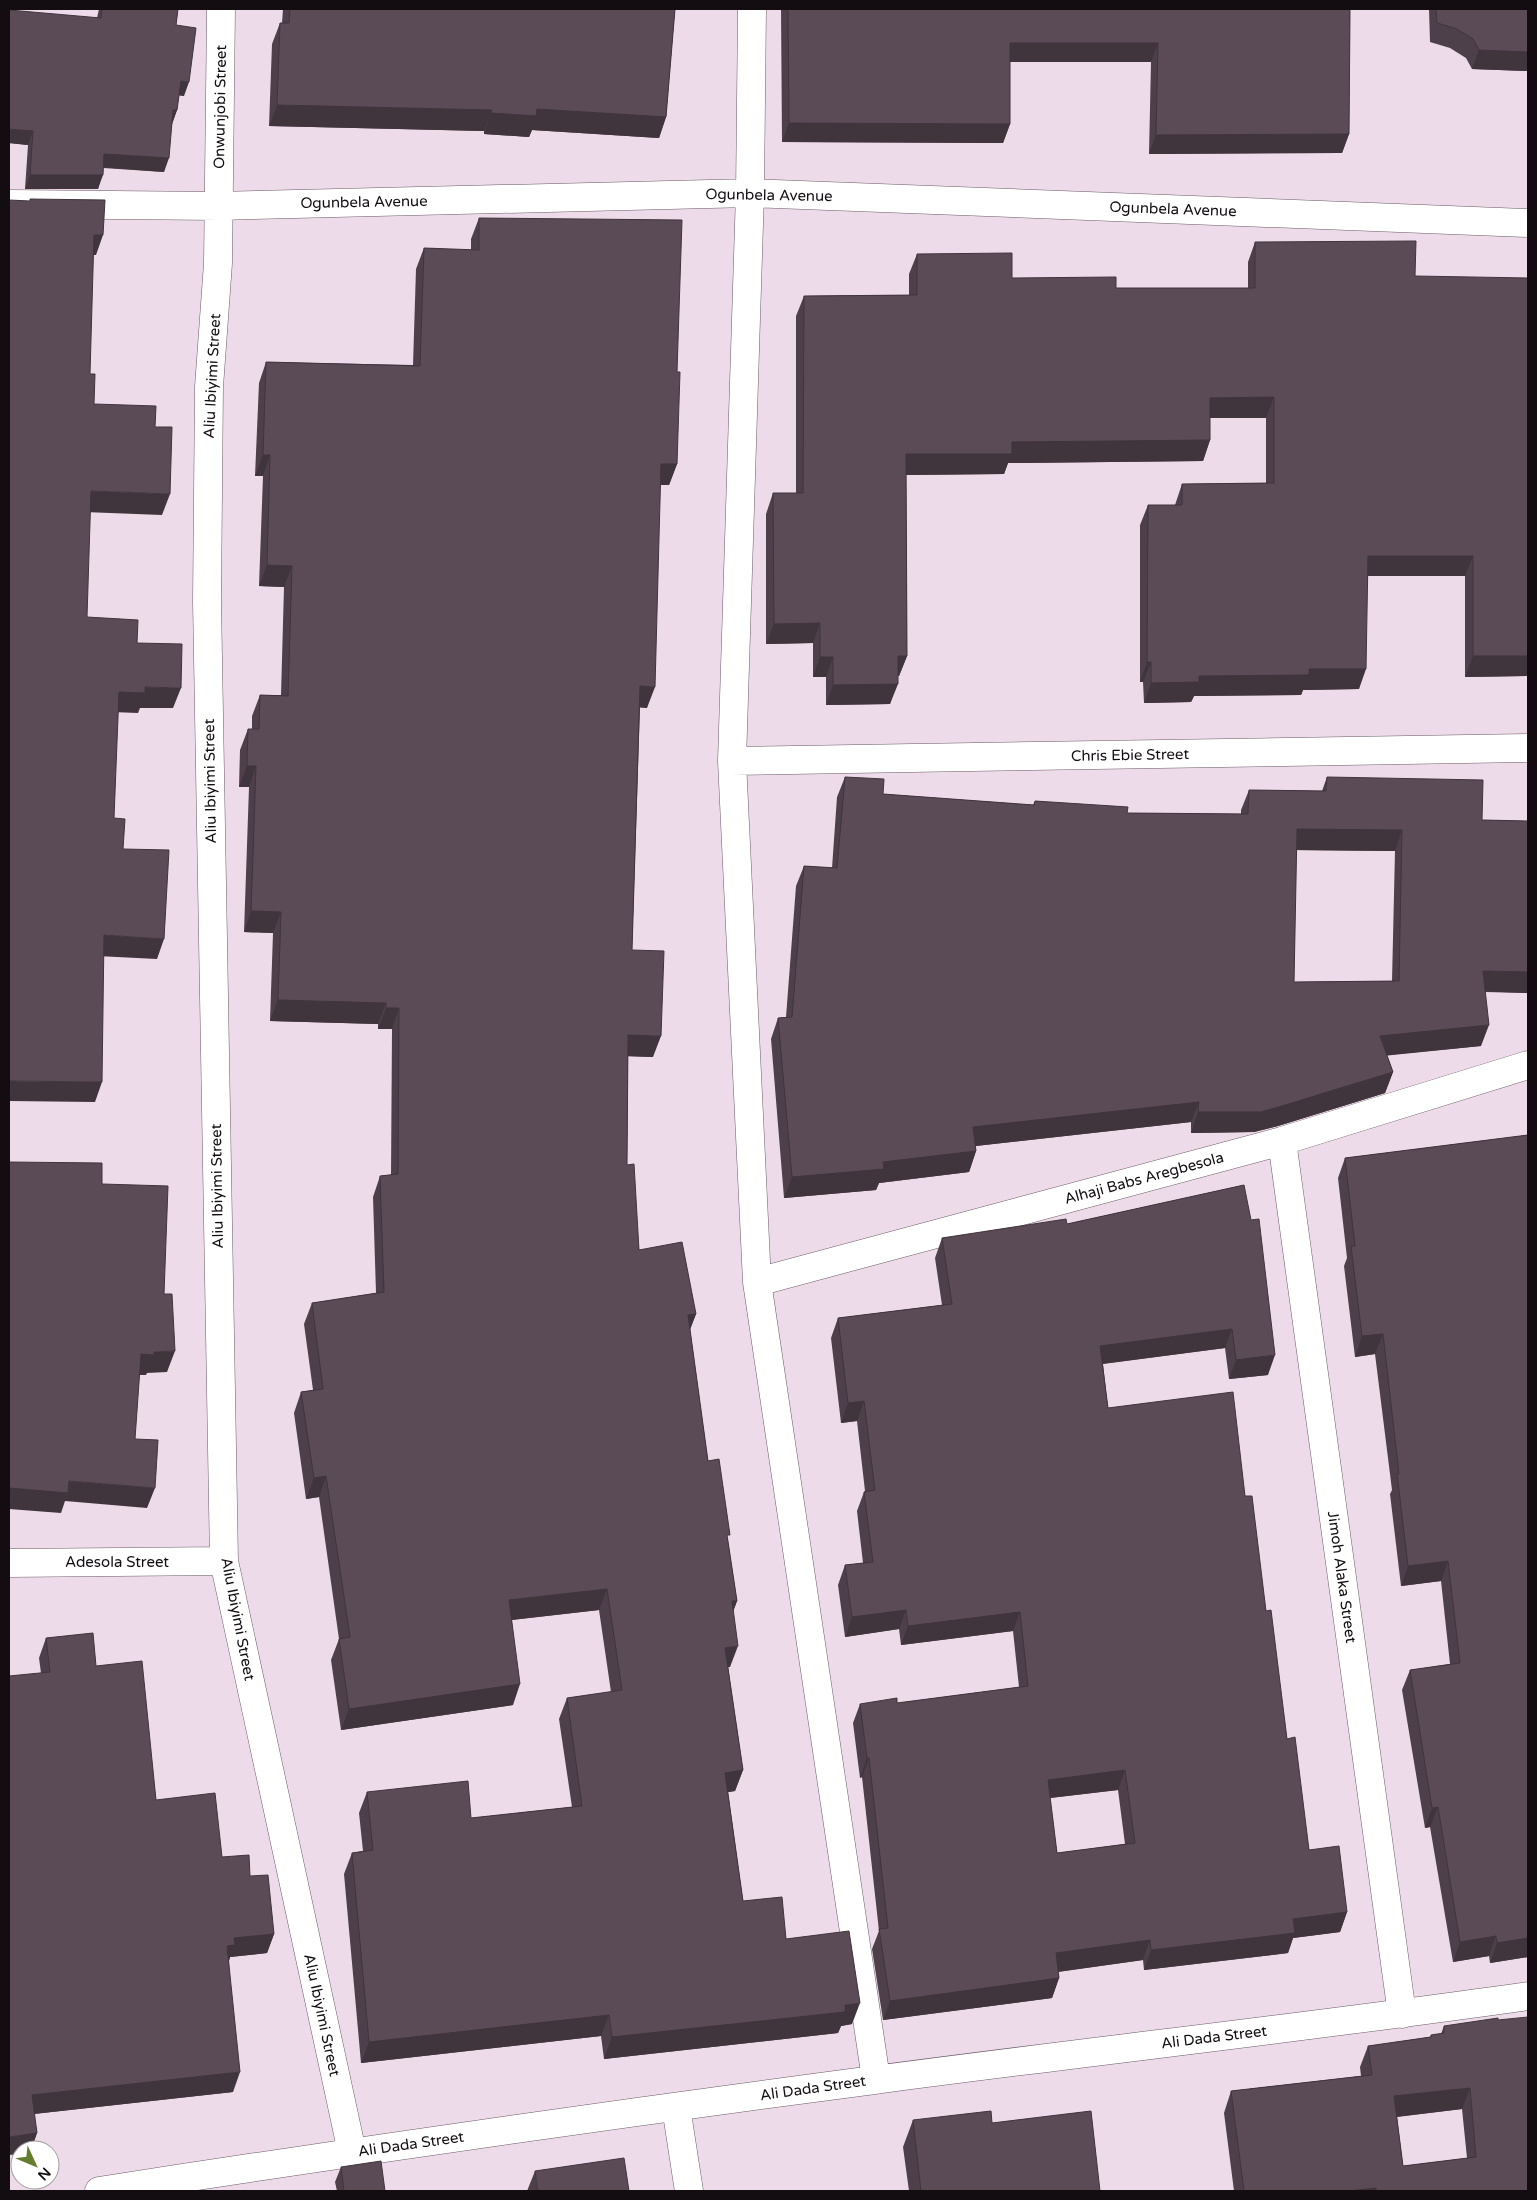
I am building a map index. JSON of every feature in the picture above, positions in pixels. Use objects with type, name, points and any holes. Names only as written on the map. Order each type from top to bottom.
[{"type":"street","name":"Onwunjobi Street","points":[[218,206],[221,9]]},
{"type":"street","points":[[752,9],[750,193],[732,761],[757,1282],[876,2079]]},
{"type":"street","name":"Ogunbela Avenue","points":[[9,204],[218,206],[750,193],[1528,223]]},
{"type":"street","name":"Aliu Ibiyimi Street","points":[[218,206],[218,263],[209,387],[207,601],[224,1561],[352,2152]]},
{"type":"street","name":"Chris Ebie Street","points":[[732,761],[1528,748]]},
{"type":"street","name":"Alhaji Babs Aregbesola","points":[[757,1282],[1282,1141],[1528,1065]]},
{"type":"street","name":"Jimoh Alaka Street","points":[[1282,1141],[1402,2014]]},
{"type":"street","name":"Adesola Street","points":[[9,1563],[224,1561]]},
{"type":"street","name":"Ali Dada Street","points":[[98,2191],[352,2152],[876,2079],[1402,2014],[1528,1996]]},
{"type":"street","points":[[676,2107],[689,2191]]},
{"type":"building","points":[[102,9],[178,9],[176,25],[196,28],[189,82],[181,81],[177,110],[173,110],[169,158],[104,154],[103,175],[30,175],[33,131],[9,129],[9,10],[101,18]]},
{"type":"building","points":[[290,9],[675,9],[666,117],[537,109],[536,116],[491,113],[492,110],[277,105],[280,23],[289,23]]},
{"type":"building","points":[[788,9],[1350,9],[1349,134],[1156,135],[1158,43],[1010,43],[1010,124],[789,123]]},
{"type":"building","points":[[1436,9],[1528,9],[1528,52],[1479,50],[1473,39],[1457,29],[1437,23]]},
{"type":"building","points":[[30,199],[105,200],[103,235],[94,235],[90,374],[95,374],[94,404],[156,406],[155,427],[172,427],[170,494],[91,491],[87,617],[138,620],[137,643],[182,644],[181,688],[145,687],[145,693],[119,692],[114,818],[125,819],[123,849],[169,850],[164,939],[104,935],[102,1082],[9,1081],[9,200],[30,201]]},
{"type":"building","points":[[479,218],[682,220],[677,372],[680,372],[677,464],[661,464],[655,687],[640,686],[632,950],[664,951],[661,1036],[628,1035],[627,1165],[634,1164],[639,1250],[682,1242],[696,1314],[688,1315],[708,1461],[719,1459],[730,1535],[727,1535],[737,1601],[732,1601],[738,1646],[725,1648],[743,1770],[725,1773],[743,1901],[782,1897],[786,1939],[849,1931],[860,2003],[845,2005],[845,2012],[612,2037],[609,2015],[369,2042],[352,1853],[373,1850],[367,1792],[468,1781],[471,1818],[582,1806],[567,1698],[622,1690],[607,1589],[509,1600],[520,1684],[349,1709],[339,1639],[350,1637],[326,1476],[314,1478],[301,1392],[323,1389],[312,1303],[384,1292],[380,1176],[398,1174],[399,1008],[386,1008],[386,1003],[278,1000],[281,912],[251,911],[256,766],[247,766],[248,729],[259,729],[260,695],[288,696],[292,566],[267,565],[270,455],[263,455],[266,362],[420,366],[424,248],[479,250]]},
{"type":"building","points":[[1416,241],[1415,276],[1528,278],[1528,656],[1473,656],[1473,556],[1368,556],[1366,669],[1309,669],[1309,675],[1199,676],[1199,682],[1151,683],[1151,662],[1147,662],[1148,505],[1182,505],[1182,484],[1274,483],[1274,397],[1210,398],[1210,440],[1012,442],[1012,454],[906,454],[907,656],[898,656],[898,684],[833,685],[833,657],[820,657],[820,623],[774,624],[773,493],[803,493],[804,296],[917,295],[917,254],[1012,253],[1012,278],[1116,277],[1116,288],[1255,288],[1255,242]]},
{"type":"building","points":[[845,777],[884,779],[883,794],[1034,805],[1035,801],[1128,807],[1127,813],[1248,814],[1249,790],[1326,791],[1327,777],[1483,780],[1482,820],[1528,821],[1528,972],[1483,971],[1489,1025],[1380,1036],[1393,1072],[1261,1112],[1198,1112],[1199,1102],[973,1127],[976,1151],[883,1162],[884,1169],[792,1177],[778,1018],[792,1017],[804,866],[837,868]],"holes":[[[1297,829],[1402,830],[1399,981],[1294,982]]]},
{"type":"building","points":[[1528,1135],[1528,1938],[1497,1943],[1496,1936],[1460,1942],[1438,1807],[1432,1808],[1410,1670],[1460,1663],[1448,1561],[1408,1566],[1383,1334],[1362,1336],[1351,1246],[1355,1246],[1345,1158]]},
{"type":"building","points":[[9,1162],[102,1163],[102,1184],[168,1186],[164,1294],[172,1294],[175,1351],[154,1352],[154,1355],[141,1354],[135,1439],[158,1440],[155,1488],[69,1481],[68,1493],[9,1488]]},
{"type":"building","points":[[1244,1185],[1251,1220],[1259,1219],[1275,1355],[1236,1360],[1232,1329],[1100,1346],[1108,1408],[1233,1392],[1245,1496],[1252,1496],[1266,1611],[1271,1610],[1287,1739],[1295,1737],[1309,1850],[1339,1846],[1347,1912],[1293,1919],[1295,1933],[1151,1950],[1150,1940],[1056,1953],[1059,1978],[890,2001],[879,1929],[888,1928],[869,1758],[867,1758],[860,1704],[897,1698],[897,1703],[1028,1686],[1020,1612],[908,1626],[906,1610],[852,1617],[845,1565],[873,1562],[864,1492],[875,1490],[864,1401],[848,1403],[838,1318],[952,1304],[942,1238],[1066,1219],[1067,1224]],"holes":[[[1125,1770],[1135,1843],[1057,1853],[1048,1780]]]},
{"type":"building","points":[[93,1633],[96,1666],[142,1661],[156,1800],[215,1793],[222,1857],[249,1855],[250,1876],[268,1875],[274,1934],[234,1938],[235,1945],[227,1946],[240,2072],[32,2095],[37,2133],[9,2137],[9,1676],[50,1672],[46,1638]]},
{"type":"building","points":[[1528,2017],[1528,2191],[1376,2191],[1376,2188],[1348,2191],[1244,2191],[1231,2091],[1372,2075],[1368,2046],[1431,2037],[1431,2035],[1444,2033],[1444,2026],[1498,2018],[1498,2020]],"holes":[[[1470,2088],[1476,2157],[1403,2166],[1394,2096]]]},
{"type":"building","points":[[991,2111],[992,2123],[1091,2111],[1100,2191],[921,2191],[913,2120]]},
{"type":"building","points":[[624,2158],[629,2191],[538,2191],[535,2171]]},
{"type":"building","points":[[381,2161],[385,2191],[344,2191],[341,2167]]}]
